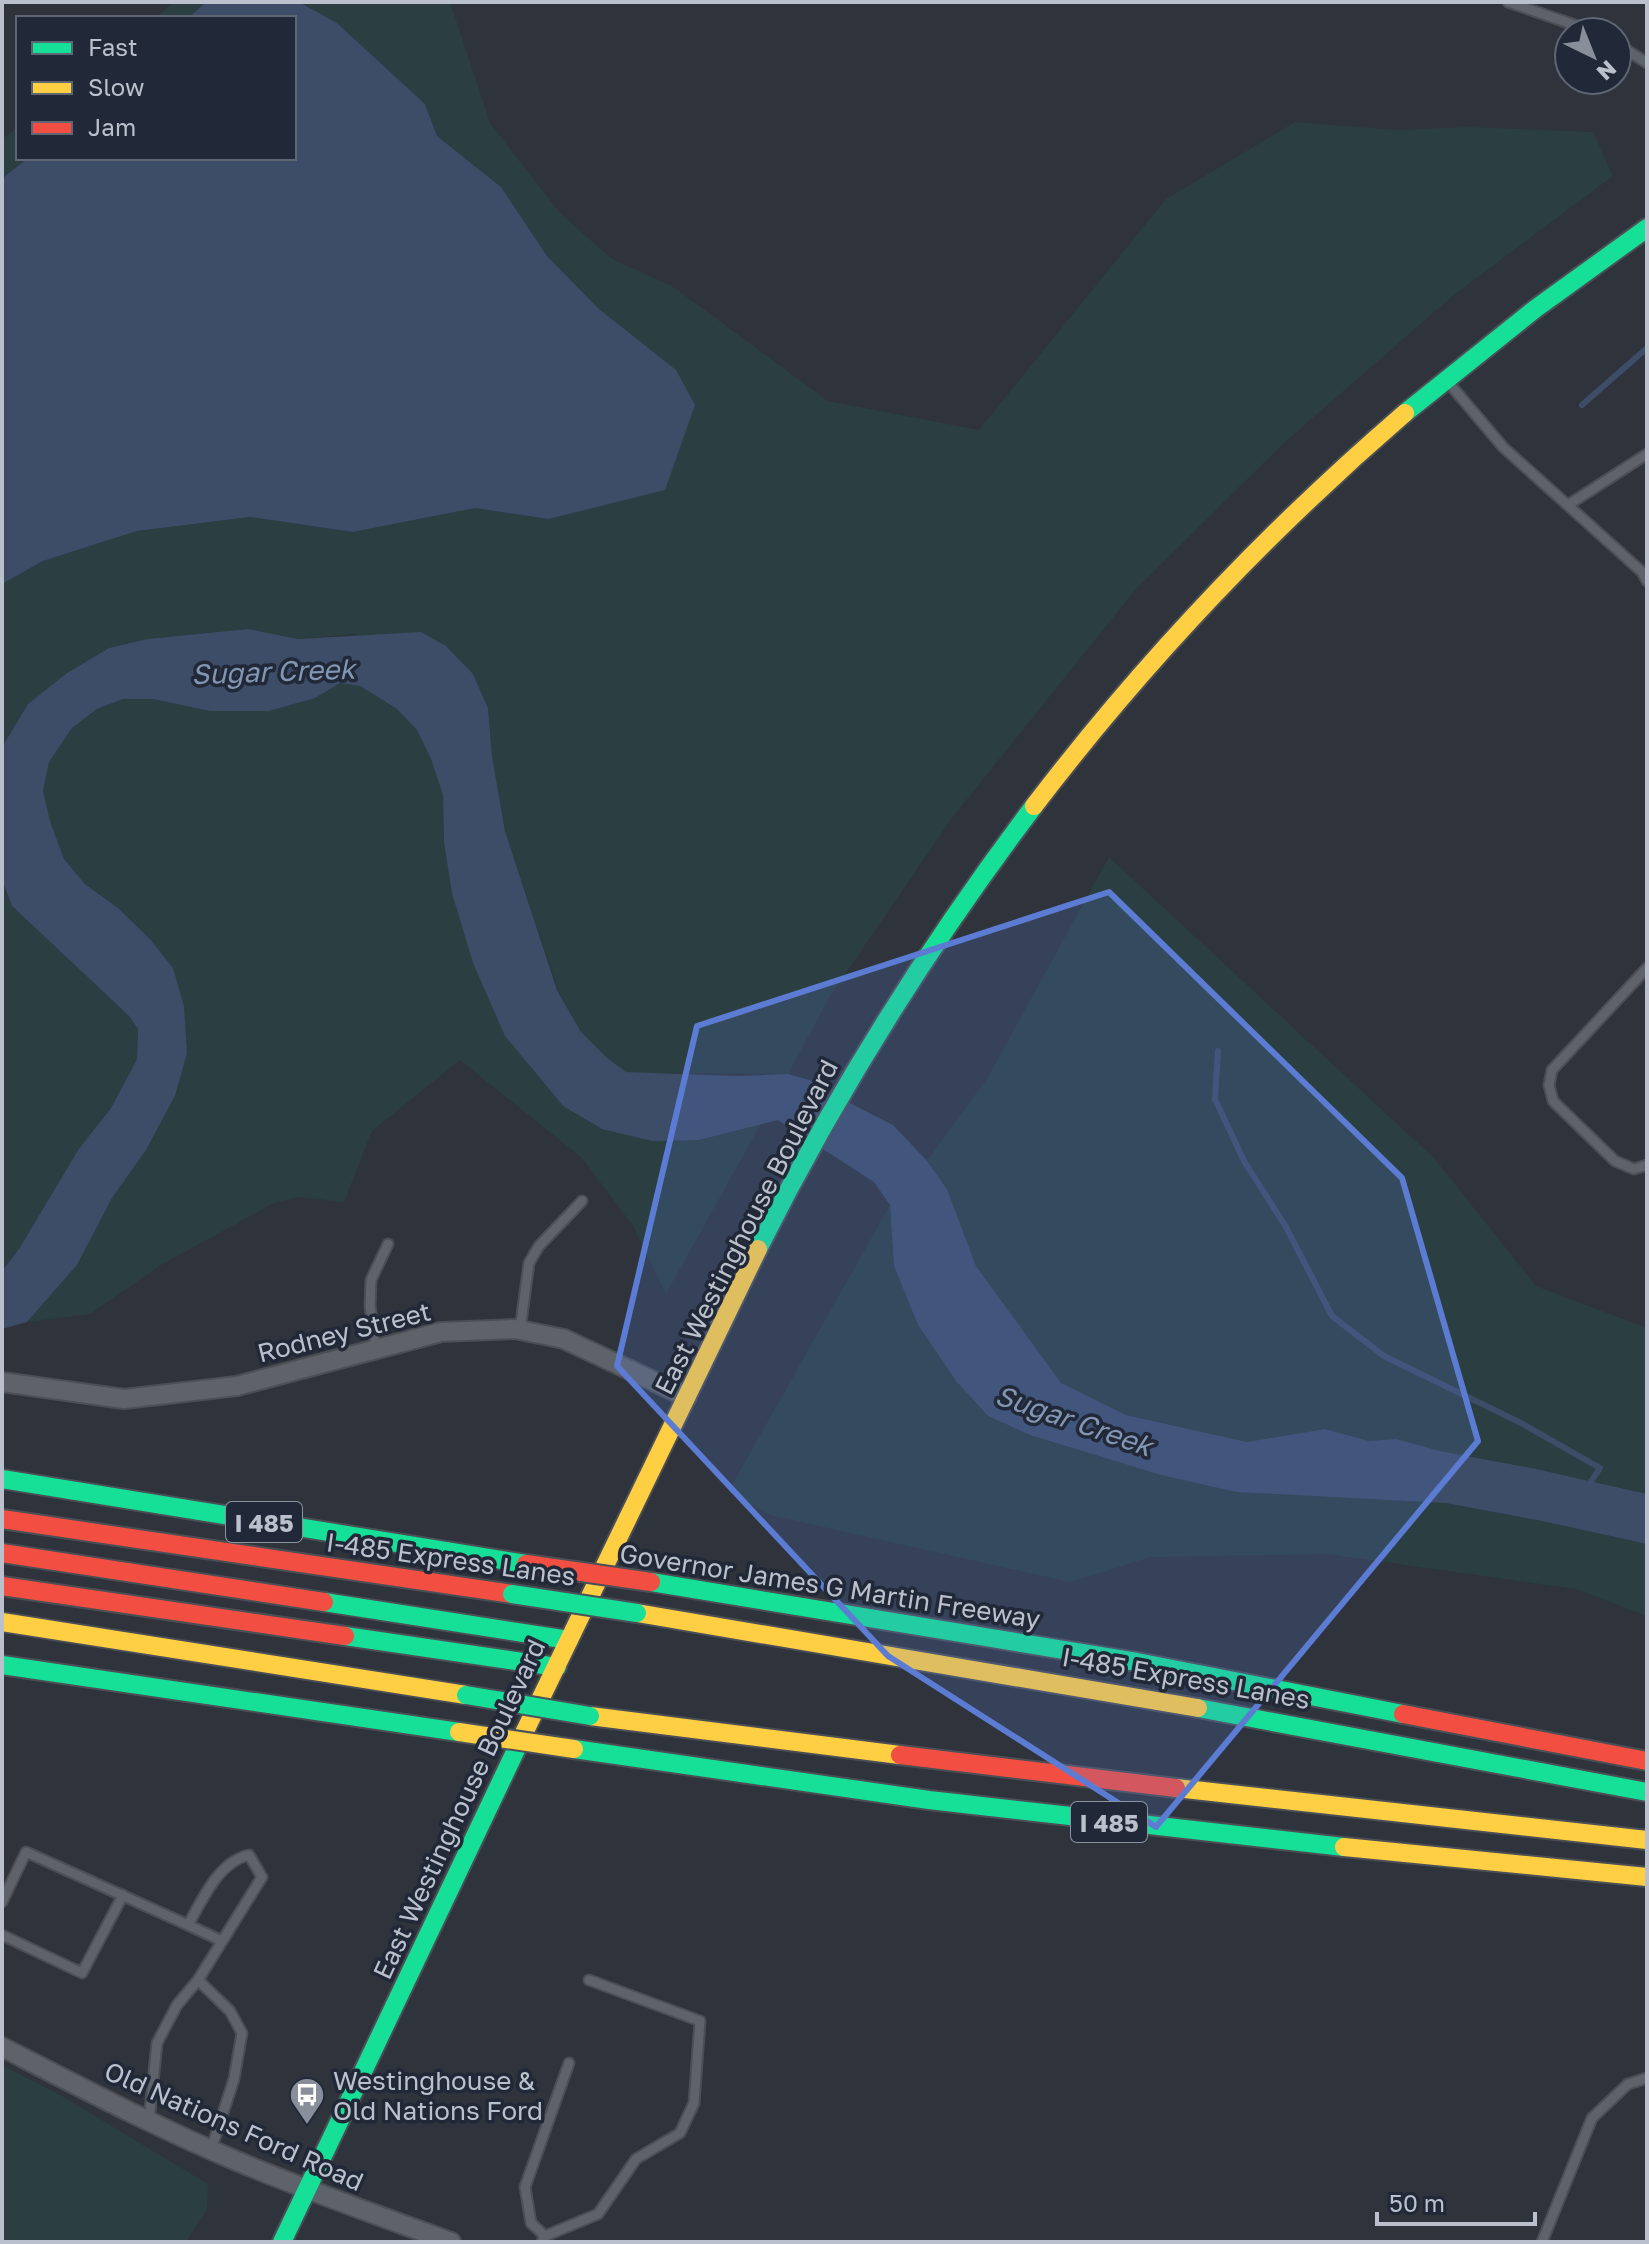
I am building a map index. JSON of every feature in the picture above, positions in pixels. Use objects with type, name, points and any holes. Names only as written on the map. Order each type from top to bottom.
[{"type":"main road","name":"East Westinghouse Boulevard","points":[[282,2242],[786,1194],[837,1101],[918,969],[1053,780],[1141,674],[1226,580],[1332,478],[1445,380],[1572,279],[1647,228]]},
{"type":"main road","name":"Governor James G Martin Freeway","points":[[2,1479],[1137,1662],[1647,1761]]},
{"type":"main road","name":"I-485 Express Lanes","points":[[2,1519],[864,1648],[1105,1689],[1647,1792]]},
{"type":"main road","points":[[2,1553],[569,1640]]},
{"type":"main road","points":[[2,1586],[557,1667]]},
{"type":"main road","name":"I 485","points":[[2,1622],[590,1716],[1057,1775],[1647,1840]]},
{"type":"main road","name":"I 485","points":[[2,1665],[945,1802],[1197,1832],[1647,1877]]},
{"type":"main road","points":[[1057,1775],[1228,1812]]},
{"type":"main road","points":[[1260,1818],[1431,1855]]},
{"type":"street","name":"Rodney Street","points":[[2,1382],[124,1399],[237,1386],[441,1332],[520,1330],[564,1339],[687,1397]]},
{"type":"street","name":"Old Nations Ford Road","points":[[2,2047],[211,2150],[451,2242]]},
{"type":"lane","points":[[1508,2],[1553,18]]},
{"type":"lane","points":[[1445,380],[1503,447],[1642,572],[1647,581]]},
{"type":"lane","points":[[1568,505],[1647,454]]},
{"type":"lane","points":[[1647,968],[1552,1070],[1549,1085],[1553,1101],[1615,1161],[1634,1169],[1647,1165]]},
{"type":"lane","points":[[520,1330],[529,1263],[539,1246],[582,1201]]},
{"type":"lane","points":[[376,1349],[370,1306],[371,1280],[388,1244]]},
{"type":"lane","points":[[2,1902],[26,1852],[222,1941]]},
{"type":"lane","points":[[149,2121],[157,2043],[177,2005],[198,1980],[262,1877],[249,1855],[234,1858],[209,1888],[188,1925]]},
{"type":"lane","points":[[2,1935],[82,1973],[123,1895]]},
{"type":"lane","points":[[198,1980],[230,2011],[242,2033],[224,2117],[211,2150]]},
{"type":"lane","points":[[569,2063],[525,2187],[531,2223],[543,2239],[598,2214],[636,2159],[680,2133],[694,2103],[700,2021],[589,1980]]},
{"type":"lane","points":[[1542,2242],[1592,2118],[1628,2084],[1647,2078]]},
{"type":"highlighted area","points":[[1109,892],[1402,1178],[1478,1441],[1156,1827],[888,1656],[617,1366],[697,1026]]},
{"type":"green space","points":[[173,2],[206,2],[190,16],[158,16]]},
{"type":"green space","points":[[299,2],[450,2],[490,123],[560,213],[612,259],[672,286],[828,401],[979,430],[1166,199],[1295,122],[1397,130],[1467,127],[1593,132],[1613,176],[1454,295],[1286,441],[1136,589],[952,818],[829,998],[788,1074],[626,1073],[581,1032],[558,990],[505,831],[492,756],[488,708],[473,674],[355,634],[298,639],[248,629],[147,639],[109,648],[67,673],[28,704],[2,747],[2,584],[43,561],[137,531],[250,517],[353,532],[475,508],[549,519],[665,489],[599,309],[547,256],[501,187],[437,136],[425,104],[337,23]]},
{"type":"green space","points":[[16,128],[16,160],[25,160],[5,176],[2,183],[2,139]]},
{"type":"green space","points":[[339,683],[360,686],[397,709],[417,730],[443,795],[444,842],[528,1064],[563,1106],[602,1129],[699,1140],[762,1122],[666,1294],[633,1226],[582,1158],[460,1060],[372,1131],[344,1202],[300,1197],[274,1203],[161,1265],[90,1314],[27,1322],[77,1265],[112,1198],[146,1150],[175,1096],[173,968],[150,939],[118,908],[85,884],[64,859],[43,791],[49,762],[72,728],[97,709],[123,699],[153,699],[210,711],[315,698]]},
{"type":"green space","points":[[1109,857],[1435,1159],[1536,1286],[1647,1328],[1647,1494],[1396,1439],[1369,1441],[1325,1429],[1247,1442],[1126,1415],[1061,1384],[976,1266],[947,1189],[927,1161],[988,1077]]},
{"type":"green space","points":[[2,880],[12,906],[138,1028],[137,1059],[111,1108],[78,1150],[19,1249],[2,1271]]},
{"type":"green space","points":[[890,1205],[894,1266],[918,1325],[956,1381],[988,1416],[1030,1435],[1161,1475],[1236,1492],[1444,1503],[1647,1544],[1647,1616],[1576,1589],[1328,1554],[1151,1557],[1070,1582],[770,1515],[728,1492]]},
{"type":"green space","points":[[2,2065],[62,2096],[208,2184],[207,2209],[186,2242],[2,2242]]},
{"type":"water","points":[[206,2],[299,2],[337,23],[425,104],[437,136],[501,187],[547,256],[599,309],[676,370],[695,405],[665,490],[549,519],[475,508],[353,532],[250,517],[137,531],[43,561],[2,584],[2,183],[5,176],[25,160],[296,160],[296,16],[190,16]]},
{"type":"water","name":"Sugar Creek","points":[[248,629],[298,639],[421,632],[446,646],[473,674],[488,708],[492,756],[505,831],[557,990],[581,1032],[626,1072],[738,1076],[788,1074],[813,1081],[893,1125],[927,1161],[947,1189],[976,1266],[1061,1383],[1126,1415],[1247,1442],[1325,1429],[1369,1441],[1396,1439],[1647,1494],[1647,1544],[1445,1503],[1236,1492],[1161,1475],[1030,1435],[988,1416],[956,1381],[918,1325],[894,1266],[890,1205],[874,1182],[778,1120],[699,1140],[652,1141],[602,1129],[563,1106],[505,1036],[473,963],[452,893],[444,842],[443,795],[417,730],[397,709],[360,686],[340,683],[315,698],[269,711],[210,711],[153,699],[123,699],[97,709],[72,728],[49,762],[43,791],[64,859],[85,884],[118,908],[150,939],[173,968],[184,1006],[187,1053],[175,1096],[146,1150],[112,1198],[77,1265],[27,1322],[2,1329],[2,1271],[19,1249],[78,1150],[111,1108],[137,1059],[138,1029],[129,1016],[12,906],[2,880],[2,747],[28,704],[67,673],[109,648],[147,639]]},
{"type":"waterway","points":[[1582,405],[1647,348]]},
{"type":"waterway","points":[[1218,1051],[1215,1099],[1244,1161],[1286,1227],[1332,1316],[1384,1356],[1521,1423],[1600,1468],[1586,1489]]},
{"type":"traffic: fast","points":[[1405,413],[1535,309],[1647,228]]},
{"type":"traffic: fast","points":[[758,1249],[819,1134],[886,1021],[958,912],[1034,806]]},
{"type":"traffic: fast","points":[[2,1479],[526,1564]]},
{"type":"traffic: fast","points":[[651,1582],[1137,1662],[1403,1714]]},
{"type":"traffic: fast","points":[[512,1594],[637,1613]]},
{"type":"traffic: fast","points":[[324,1602],[569,1640]]},
{"type":"traffic: fast","points":[[345,1636],[557,1667]]},
{"type":"traffic: fast","points":[[2,1665],[459,1732]]},
{"type":"traffic: fast","points":[[466,1695],[590,1716]]},
{"type":"traffic: fast","points":[[1198,1708],[1647,1792]]},
{"type":"traffic: fast","points":[[282,2242],[525,1731]]},
{"type":"traffic: fast","points":[[574,1749],[929,1800],[1344,1847]]},
{"type":"traffic: slow","points":[[1034,806],[1119,700],[1209,600],[1305,504],[1405,413]]},
{"type":"traffic: slow","points":[[525,1731],[758,1249]]},
{"type":"traffic: slow","points":[[637,1613],[1198,1708]]},
{"type":"traffic: slow","points":[[2,1622],[466,1695]]},
{"type":"traffic: slow","points":[[590,1716],[900,1755]]},
{"type":"traffic: slow","points":[[459,1732],[574,1749]]},
{"type":"traffic: slow","points":[[1176,1788],[1647,1840]]},
{"type":"traffic: slow","points":[[1344,1847],[1647,1877]]},
{"type":"traffic: jam","points":[[2,1519],[512,1594]]},
{"type":"traffic: jam","points":[[2,1553],[324,1602]]},
{"type":"traffic: jam","points":[[526,1564],[651,1582]]},
{"type":"traffic: jam","points":[[2,1586],[345,1636]]},
{"type":"traffic: jam","points":[[1403,1714],[1647,1761]]},
{"type":"traffic: jam","points":[[900,1755],[1176,1788]]},
{"type":"place","name":"Westinghouse & Old Nations Ford","points":[[307,2126]]}]
